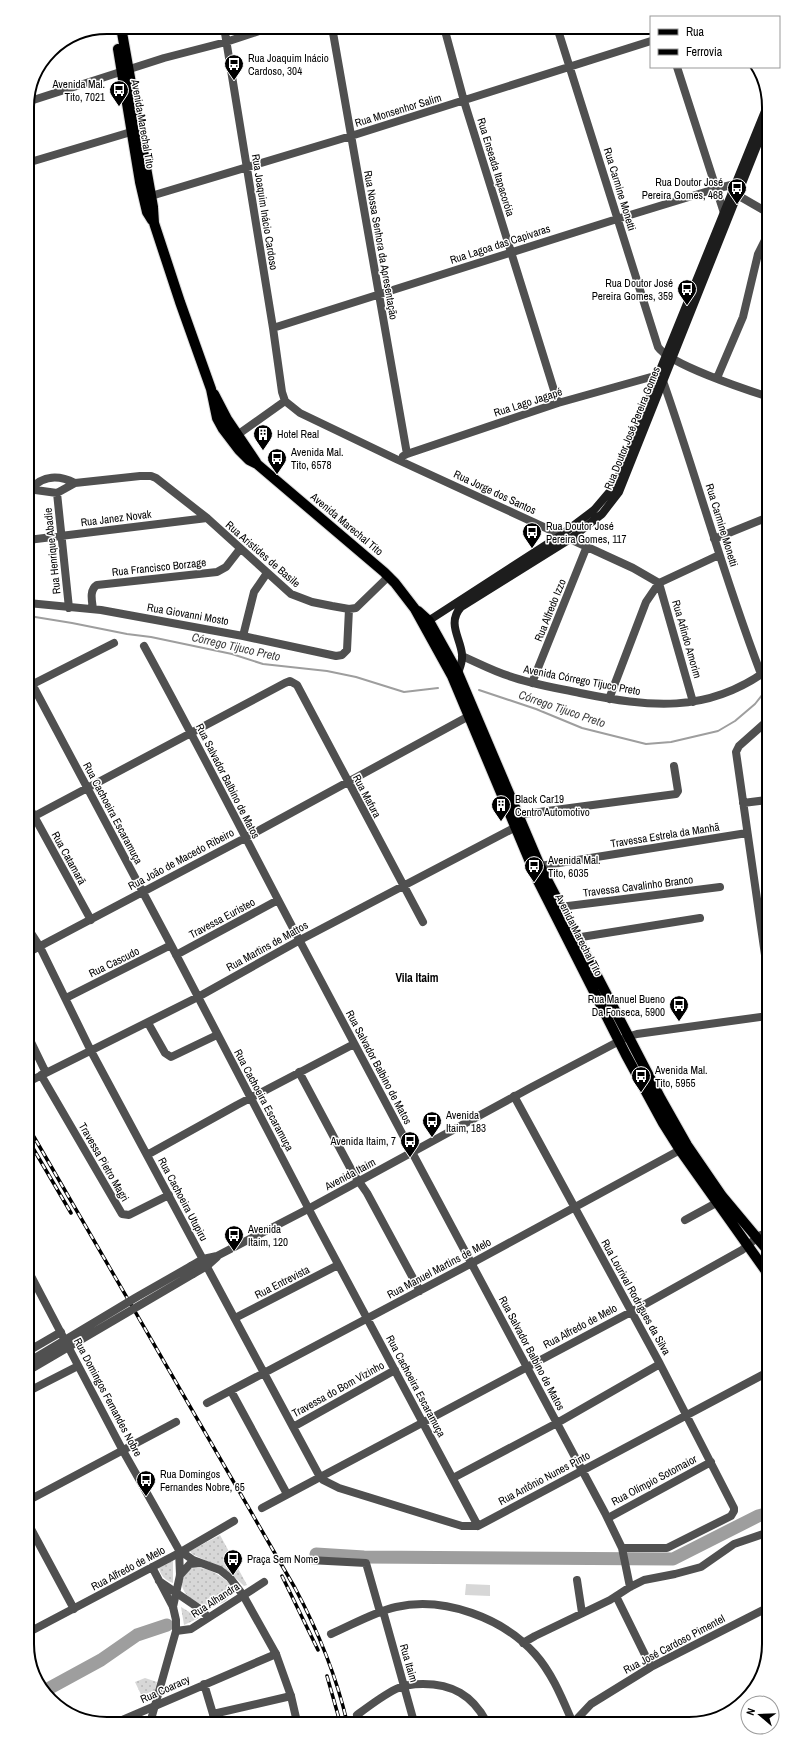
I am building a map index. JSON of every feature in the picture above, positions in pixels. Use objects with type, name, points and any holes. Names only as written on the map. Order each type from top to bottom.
[{"type":"main road","name":"Avenida Marechal Tito","points":[[117,34],[125,70],[140,156],[147,212],[154,223]]},
{"type":"main road","name":"Avenida Marechal Tito","points":[[122,34],[132,132],[151,196],[154,223],[211,389],[234,438],[253,456],[257,464],[389,576],[415,609],[429,620],[458,673],[476,713],[517,816],[663,1123],[680,1150],[762,1265]]},
{"type":"main road","name":"Rua Doutor José Pereira Gomes","points":[[429,620],[561,535],[594,510],[611,490],[622,469],[669,357],[762,119]]},
{"type":"main road","name":"Rua Doutor José Pereira Gomes","points":[[669,357],[724,213],[762,132]]},
{"type":"main road","name":"Rua Doutor José Pereira Gomes","points":[[454,621],[457,611],[461,607],[570,539],[602,514],[619,492],[660,378]]},
{"type":"main road","points":[[429,620],[446,617],[454,621],[455,635],[462,656],[458,673]]},
{"type":"main road","name":"Avenida Marechal Tito","points":[[429,620],[514,828],[538,881],[623,1039],[687,1145],[722,1196],[762,1244]]},
{"type":"street","name":"Rua Joaquim Inácio Cardoso","points":[[225,34],[282,392],[285,401]]},
{"type":"street","points":[[34,100],[164,58],[226,42],[249,34]]},
{"type":"street","name":"Rua Nossa Senhora da Apresentação","points":[[333,34],[407,454]]},
{"type":"street","name":"Rua Enseada Itapacoróia","points":[[446,34],[464,101],[558,404]]},
{"type":"street","name":"Rua Carmine Monetti","points":[[559,34],[655,341],[661,352],[669,357]]},
{"type":"street","name":"Rua Monsenhor Salim","points":[[151,196],[464,101],[650,41]]},
{"type":"street","points":[[677,68],[715,189],[724,213]]},
{"type":"street","points":[[34,161],[132,132]]},
{"type":"street","name":"Rua Lagoa das Capivaras","points":[[273,328],[715,189],[735,190]]},
{"type":"street","points":[[735,190],[762,209]]},
{"type":"street","points":[[717,378],[743,317],[758,254],[762,246]]},
{"type":"street","points":[[669,357],[717,378],[762,395]]},
{"type":"street","name":"Rua Carmine Monetti","points":[[660,378],[684,441],[719,555],[762,667]]},
{"type":"street","name":"Rua Lago Jagapé","points":[[407,454],[558,404],[660,378]]},
{"type":"street","points":[[234,438],[285,401]]},
{"type":"street","name":"Rua Jorge dos Santos","points":[[285,401],[300,413],[396,459],[587,546],[633,568],[659,583]]},
{"type":"street","points":[[396,459],[407,454]]},
{"type":"street","name":"Rua Aristides de Basile","points":[[75,483],[151,476],[207,518],[295,597],[348,609]]},
{"type":"street","points":[[34,485],[37,482],[48,478],[66,478],[75,483]]},
{"type":"street","points":[[34,490],[57,493],[75,483]]},
{"type":"street","name":"Rua Henrique Abadie","points":[[57,493],[69,608]]},
{"type":"street","name":"Rua Janez Novak","points":[[34,539],[207,518]]},
{"type":"street","points":[[714,539],[762,520]]},
{"type":"street","name":"Rua Alfredo Izzo","points":[[532,682],[587,546]]},
{"type":"street","name":"Rua Francisco Borzage","points":[[93,609],[92,592],[94,586],[217,572],[226,567],[240,549]]},
{"type":"street","points":[[609,699],[646,602],[659,583],[719,555]]},
{"type":"street","points":[[243,636],[254,592],[267,573]]},
{"type":"street","points":[[348,609],[360,605],[389,576]]},
{"type":"street","name":"Rua Arlindo Amorim","points":[[659,583],[693,702]]},
{"type":"street","name":"Rua Giovanni Mosto","points":[[34,604],[93,609],[243,636],[336,656],[342,655],[347,650],[348,609]]},
{"type":"street","points":[[34,683],[114,643]]},
{"type":"street","name":"Rua Salvador Balbino de Matos","points":[[144,646],[191,732],[245,838],[354,1044],[608,1518],[623,1551],[630,1587]]},
{"type":"street","name":"Avenida Córrego Tijuco Preto","points":[[462,656],[499,672],[532,682],[609,699],[648,704],[676,704],[693,702],[718,696],[741,687],[762,673]]},
{"type":"street","name":"Rua Mafura","points":[[191,732],[285,682],[290,681],[297,685],[347,782],[423,922]]},
{"type":"street","name":"Rua Cachoeira Escaramuça","points":[[34,692],[88,788],[172,945],[217,1035],[308,1209],[478,1526]]},
{"type":"street","name":"Rua João de Macedo Ribeiro","points":[[34,950],[245,838],[469,716]]},
{"type":"street","points":[[762,726],[739,746],[736,752],[742,803],[762,935]]},
{"type":"street","points":[[34,817],[191,732]]},
{"type":"street","points":[[517,816],[676,794],[678,791],[674,766]]},
{"type":"street","points":[[742,803],[762,801]]},
{"type":"street","name":"Rua Catamarã","points":[[34,821],[91,920]]},
{"type":"street","name":"Rua Martins de Mattos","points":[[34,1079],[198,997],[300,940],[514,828]]},
{"type":"street","name":"Travessa Estrela da Manhã","points":[[540,866],[747,833]]},
{"type":"street","name":"Travessa Cavalinho Branco","points":[[560,907],[720,886]]},
{"type":"street","name":"Travessa Euristeo","points":[[176,955],[278,900]]},
{"type":"street","points":[[575,938],[700,918]]},
{"type":"street","name":"Rua Cachoeira Utupiru","points":[[34,938],[92,1051],[320,1477]]},
{"type":"street","name":"Rua Cascudo","points":[[66,998],[172,945]]},
{"type":"street","name":"Avenida Itaim","points":[[34,1358],[217,1256],[308,1209],[514,1096],[623,1039],[637,1034],[762,1017]]},
{"type":"street","points":[[148,1023],[165,1053],[171,1057],[217,1035]]},
{"type":"street","points":[[148,1155],[250,1098],[354,1044]]},
{"type":"street","name":"Travessa Pietro Magri","points":[[34,1050],[44,1074],[120,1213],[130,1215],[169,1195]]},
{"type":"street","points":[[299,1072],[420,1291]]},
{"type":"street","name":"Rua Lourival Rodrigues da Silva","points":[[514,1096],[660,1364],[734,1511],[731,1516],[667,1548],[623,1551]]},
{"type":"street","name":"Rua Manuel Martins de Melo","points":[[207,1403],[368,1319],[680,1150]]},
{"type":"street","points":[[685,1220],[718,1202]]},
{"type":"street","name":"Rua Alfredo de Melo","points":[[262,1508],[631,1312],[748,1245],[762,1235]]},
{"type":"street","name":"Rua Entrevista","points":[[235,1318],[338,1265]]},
{"type":"street","name":"Avenida Itaim","points":[[34,1367],[192,1270]]},
{"type":"street","name":"Rua Domingos Fernandes Nobre","points":[[34,1281],[122,1449],[180,1552],[180,1575],[174,1610]]},
{"type":"street","points":[[34,1348],[61,1332]]},
{"type":"street","points":[[453,1478],[557,1423],[660,1364]]},
{"type":"street","points":[[34,1388],[78,1366]]},
{"type":"street","name":"Travessa do Bom Vizinho","points":[[292,1427],[395,1370]]},
{"type":"street","name":"Rua Antônio Nunes Pinto","points":[[478,1526],[762,1375]]},
{"type":"street","points":[[231,1391],[287,1494]]},
{"type":"street","points":[[34,1497],[122,1449],[176,1422]]},
{"type":"street","name":"Rua Olímpio Sotomaior","points":[[608,1518],[710,1462]]},
{"type":"street","points":[[320,1477],[334,1486],[462,1526],[478,1526]]},
{"type":"street","name":"Rua Alfredo de Melo","points":[[34,1629],[180,1552],[234,1521]]},
{"type":"street","points":[[523,1643],[616,1596],[644,1580],[701,1567],[734,1544],[762,1534]]},
{"type":"street","points":[[34,1535],[74,1609]]},
{"type":"street","name":"Rua Domingos Fernandes Nobre","points":[[180,1552],[200,1563],[220,1570],[230,1578],[243,1595],[276,1654],[291,1696],[296,1717]]},
{"type":"street","name":"Rua Itaim","points":[[309,1560],[366,1563],[413,1717]]},
{"type":"street","points":[[180,1575],[190,1564],[200,1563]]},
{"type":"street","points":[[152,1567],[174,1610],[177,1629],[152,1717]]},
{"type":"street","points":[[577,1580],[582,1613]]},
{"type":"street","points":[[159,1581],[208,1617]]},
{"type":"street","name":"Rua Alhandra","points":[[177,1629],[190,1629],[264,1582]]},
{"type":"street","points":[[616,1596],[651,1667]]},
{"type":"street","points":[[331,1634],[382,1612],[407,1605],[438,1606],[457,1609],[489,1620],[523,1643],[535,1654],[555,1683],[571,1717]]},
{"type":"street","name":"Rua José Cardoso Pimentel","points":[[577,1717],[591,1704],[651,1667],[762,1612]]},
{"type":"street","name":"Rua Coaracy","points":[[129,1717],[276,1654]]},
{"type":"street","points":[[204,1684],[213,1717]]},
{"type":"street","points":[[357,1715],[387,1694],[404,1686],[412,1684],[436,1684],[449,1687],[471,1701],[484,1717]]},
{"type":"street","points":[[213,1714],[291,1696]]},
{"type":"shaded area","points":[[220,1535],[247,1585],[244,1586],[232,1575],[192,1554],[190,1551]]},
{"type":"shaded area","points":[[173,1559],[173,1583],[164,1577],[159,1568]]},
{"type":"shaded area","points":[[193,1568],[209,1570],[223,1578],[231,1585],[231,1593],[229,1598],[222,1603],[212,1605],[194,1601],[183,1589],[182,1581],[185,1574]]},
{"type":"shaded area","points":[[466,1584],[490,1585],[490,1596],[465,1595]]},
{"type":"shaded area","points":[[181,1607],[199,1618],[184,1625]]},
{"type":"shaded area","points":[[145,1678],[157,1682],[153,1699],[145,1703],[135,1682]]},
{"type":"waterway","name":"Córrego Tijuco Preto","points":[[34,617],[151,637],[232,654],[263,664],[327,671],[356,677],[404,692],[438,688]]},
{"type":"waterway","name":"Córrego Tijuco Preto","points":[[479,690],[536,709],[582,728],[646,744],[671,742],[718,731],[735,721],[755,704],[762,695]]},
{"type":"waterway","points":[[316,1554],[364,1557],[673,1559],[762,1515]]},
{"type":"waterway","points":[[49,1688],[101,1660],[137,1635],[167,1625]]},
{"type":"railway","points":[[34,1137],[295,1588],[326,1654],[346,1717]]},
{"type":"railway","points":[[34,1150],[71,1213]]},
{"type":"railway","points":[[282,1576],[318,1650]]},
{"type":"railway","points":[[327,1676],[339,1717]]},
{"type":"place","name":"Rua Joaquim Inácio Cardoso, 304","points":[[234,81]]},
{"type":"place","name":"Avenida Mal. Tito, 7021","points":[[119,107]]},
{"type":"place","name":"Rua Doutor José Pereira Gomes, 468","points":[[737,205]]},
{"type":"place","name":"Rua Doutor José Pereira Gomes, 359","points":[[687,306]]},
{"type":"place","name":"Hotel Real","points":[[263,451]]},
{"type":"place","name":"Avenida Mal. Tito, 6578","points":[[277,475]]},
{"type":"place","name":"Rua Doutor José Pereira Gomes, 117","points":[[532,549]]},
{"type":"place","name":"Black Car19 Centro Automotivo","points":[[501,822]]},
{"type":"place","name":"Avenida Mal. Tito, 6035","points":[[534,883]]},
{"type":"place","name":"Rua Manuel Bueno Da Fonseca, 5900","points":[[679,1022]]},
{"type":"place","name":"Avenida Mal. Tito, 5955","points":[[641,1093]]},
{"type":"place","name":"Avenida Itaim, 183","points":[[432,1138]]},
{"type":"place","name":"Avenida Itaim, 7","points":[[410,1158]]},
{"type":"place","name":"Avenida Itaim, 120","points":[[234,1252]]},
{"type":"place","name":"Rua Domingos Fernandes Nobre, 65","points":[[146,1497]]},
{"type":"place","name":"Praça Sem Nome","points":[[233,1576]]},
{"type":"district","name":"Vila Itaim","points":[[417,978]]}]
